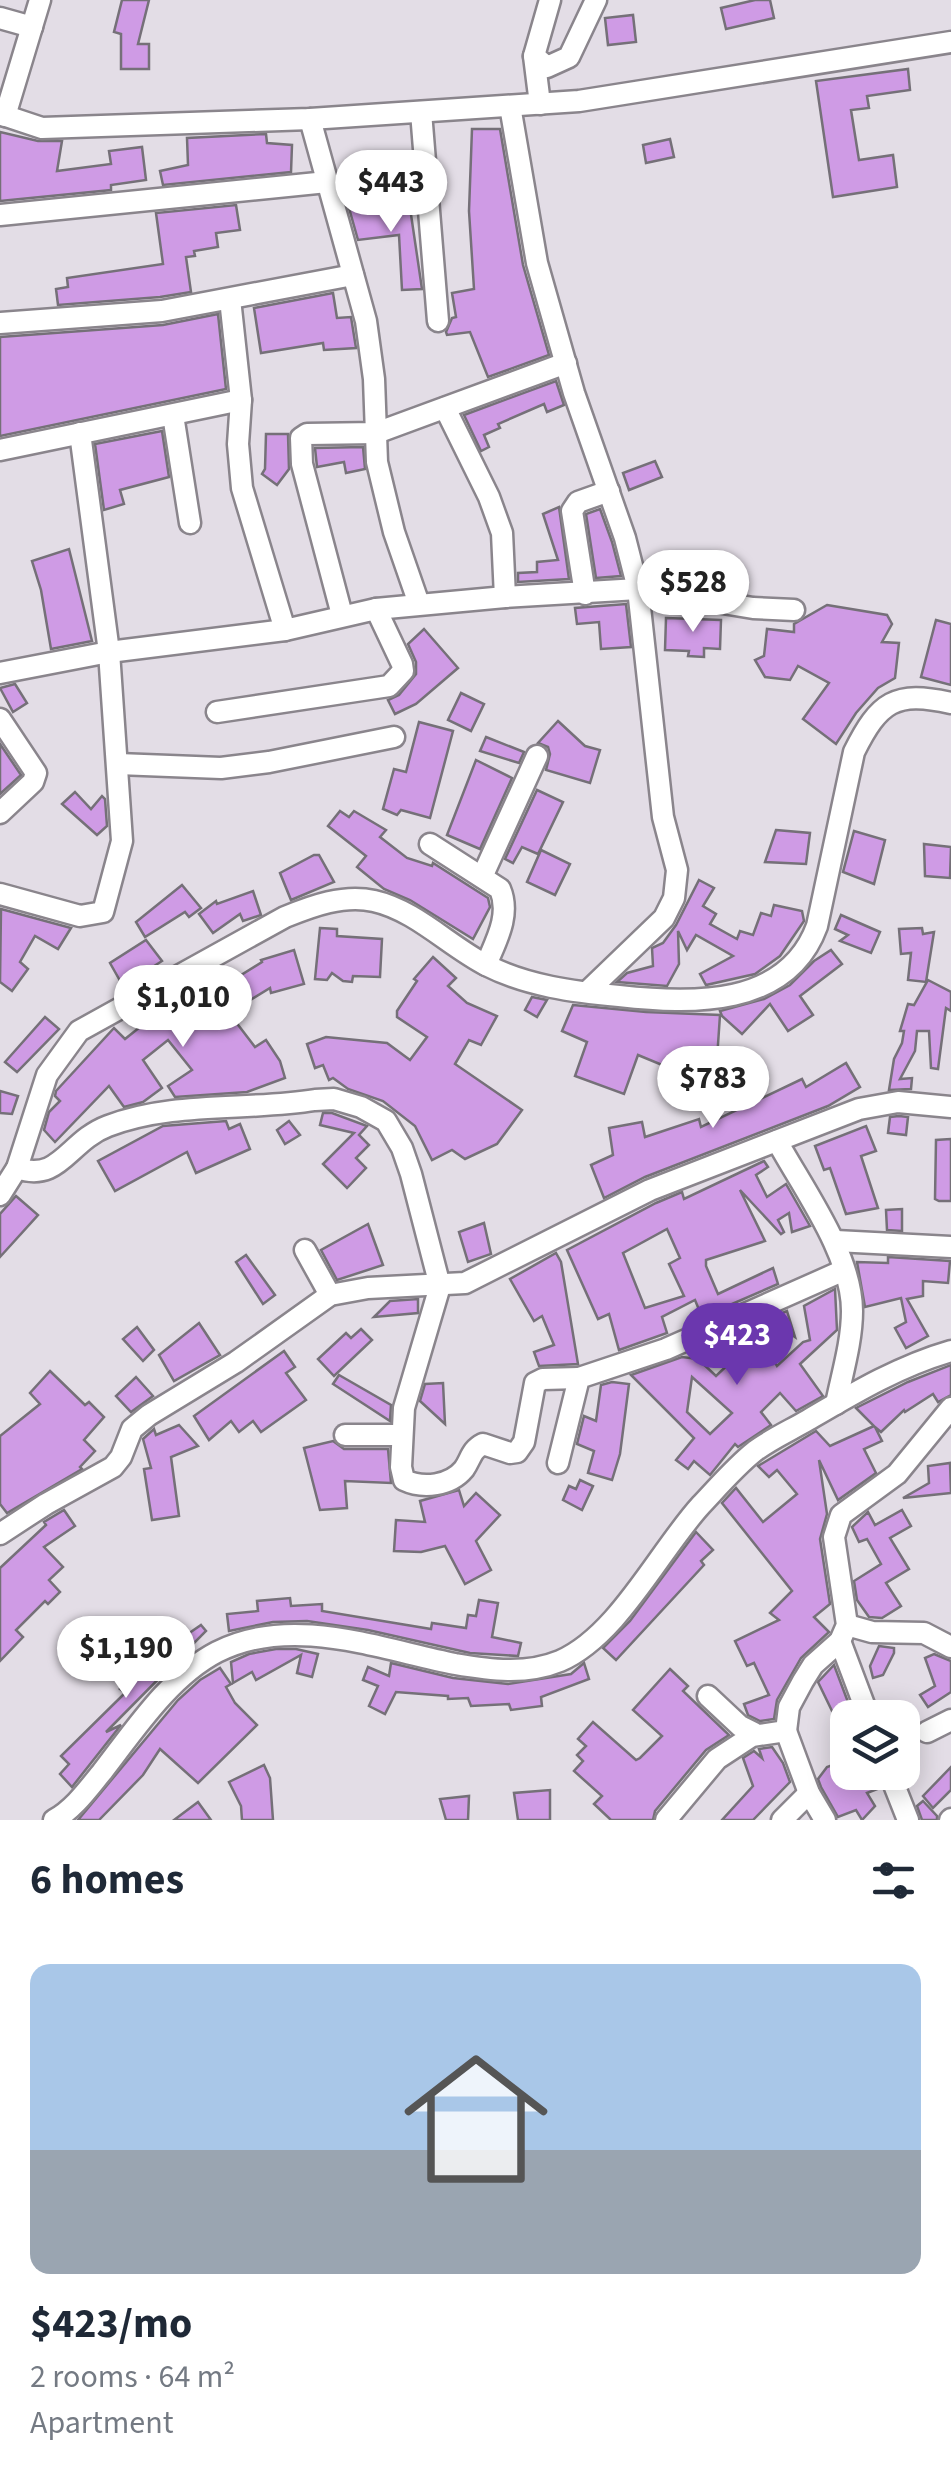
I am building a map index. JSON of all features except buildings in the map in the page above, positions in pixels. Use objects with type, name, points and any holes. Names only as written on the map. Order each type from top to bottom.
[{"type":"street","points":[[40,0],[2,115],[42,128],[310,119],[579,102],[951,42]]},
{"type":"street","points":[[540,104],[534,56],[550,0]]},
{"type":"street","points":[[534,56],[547,67],[568,58],[596,0]]},
{"type":"street","points":[[0,18],[32,28]]},
{"type":"street","points":[[510,106],[538,263],[638,590],[662,817],[677,870],[674,898],[664,918],[586,992]]},
{"type":"street","points":[[421,112],[438,321]]},
{"type":"street","points":[[310,119],[366,321],[374,379],[378,462],[394,532],[419,604]]},
{"type":"street","points":[[0,215],[327,182]]},
{"type":"street","points":[[0,324],[162,310],[352,275]]},
{"type":"street","points":[[230,299],[242,400],[238,444],[242,488],[285,630]]},
{"type":"street","points":[[342,614],[302,464],[300,443],[307,434],[376,433],[566,363]]},
{"type":"street","points":[[0,450],[242,400]]},
{"type":"street","points":[[444,408],[489,496],[502,534],[505,596]]},
{"type":"street","points":[[174,414],[190,523]]},
{"type":"street","points":[[0,894],[80,916],[104,912],[122,841],[109,652],[80,434]]},
{"type":"street","points":[[585,594],[572,511],[578,502],[609,491]]},
{"type":"street","points":[[0,673],[109,652],[285,630],[342,614],[505,596],[638,590],[753,608],[794,610]]},
{"type":"street","points":[[217,712],[390,686],[403,670],[402,664],[376,609]]},
{"type":"street","points":[[0,1195],[16,1168],[46,1075],[79,1031],[285,917],[312,906],[340,901],[389,905],[486,965],[536,984],[676,1002],[734,995],[762,986],[788,970],[808,950],[817,926],[854,752],[867,726],[886,706],[911,696],[951,702]]},
{"type":"street","points":[[0,719],[36,773],[32,782],[0,813]]},
{"type":"street","points":[[118,764],[221,768],[394,738]]},
{"type":"street","points":[[482,878],[537,756]]},
{"type":"street","points":[[430,844],[500,890],[505,901],[504,920],[486,965]]},
{"type":"street","points":[[16,1168],[32,1173],[46,1171],[92,1133],[140,1117],[334,1099],[386,1121],[402,1148],[440,1286],[408,1387],[401,1435],[400,1467],[404,1480],[414,1484],[436,1484],[459,1474],[478,1446],[488,1444],[510,1453],[520,1449],[533,1386],[538,1380],[579,1378],[666,1349],[842,1271]]},
{"type":"street","points":[[2,1528],[113,1468],[132,1429],[149,1415],[236,1362],[330,1296],[368,1288],[465,1283],[650,1190],[876,1104],[951,1107]]},
{"type":"street","points":[[777,1142],[824,1227],[836,1241],[852,1306],[836,1404]]},
{"type":"street","points":[[836,1241],[951,1247]]},
{"type":"street","points":[[305,1250],[330,1296]]},
{"type":"street","points":[[54,1820],[66,1814],[146,1716],[188,1673],[218,1652],[271,1636],[321,1635],[482,1669],[528,1670],[561,1660],[596,1637],[701,1505],[756,1451],[919,1360],[951,1352]]},
{"type":"street","points":[[558,1463],[579,1378]]},
{"type":"street","points":[[864,1700],[844,1633],[836,1525],[849,1506],[906,1465],[951,1408]]},
{"type":"street","points":[[345,1435],[401,1435]]},
{"type":"street","points":[[825,1820],[809,1793],[786,1731],[789,1707],[813,1665],[844,1633],[924,1633],[951,1647]]},
{"type":"street","points":[[708,1696],[740,1726],[754,1732],[752,1736]]},
{"type":"street","points":[[927,1732],[951,1720]]},
{"type":"street","points":[[666,1820],[717,1759],[752,1736],[786,1731]]},
{"type":"street","points":[[896,1790],[908,1820]]},
{"type":"street","points":[[782,1820],[809,1793]]}]
